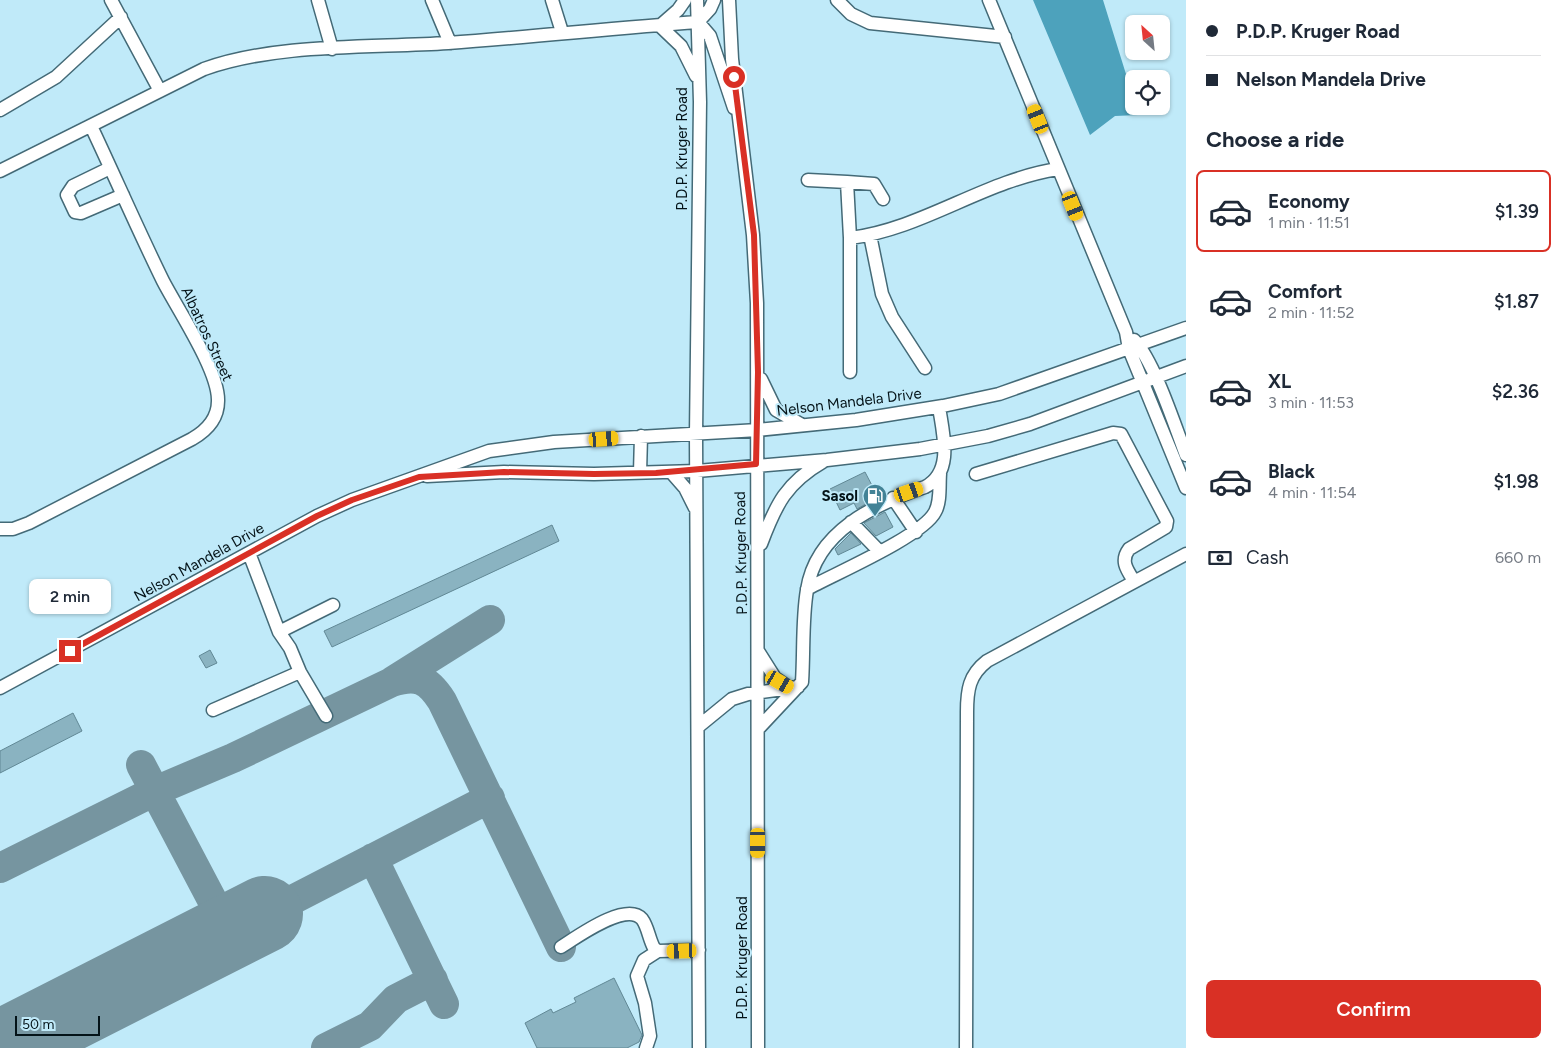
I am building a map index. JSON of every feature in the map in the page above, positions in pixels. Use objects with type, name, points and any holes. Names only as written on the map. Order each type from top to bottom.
[{"type":"street","points":[[111,0],[160,91]]},
{"type":"street","points":[[318,0],[332,49]]},
{"type":"street","points":[[432,0],[450,43]]},
{"type":"street","points":[[552,0],[562,32]]},
{"type":"street","points":[[661,24],[678,10],[685,0]]},
{"type":"street","name":"P.D.P. Kruger Road","points":[[697,0],[699,83],[696,434],[699,726],[699,1048]]},
{"type":"street","points":[[0,171],[160,91],[223,62],[278,53],[450,43],[562,32],[698,22],[710,10],[714,0]]},
{"type":"street","name":"P.D.P. Kruger Road","points":[[729,0],[730,39],[754,235],[758,372],[756,464],[758,551],[758,1048]]},
{"type":"street","points":[[838,0],[851,14],[870,23],[1005,37]]},
{"type":"street","points":[[989,0],[1126,332],[1186,455]]},
{"type":"street","points":[[0,110],[56,76],[121,17]]},
{"type":"street","points":[[698,22],[710,36],[730,100],[739,116]]},
{"type":"street","points":[[661,24],[681,46],[699,83]]},
{"type":"street","name":"Albatros Street","points":[[0,529],[13,529],[29,523],[192,439],[202,433],[215,418],[219,399],[206,363],[163,281],[91,126]]},
{"type":"street","points":[[110,168],[74,186],[66,195],[75,212],[81,213],[123,195]]},
{"type":"street","points":[[850,238],[870,236],[940,210],[1018,177],[1058,169]]},
{"type":"street","points":[[808,180],[874,184],[883,199]]},
{"type":"street","points":[[846,182],[850,238],[850,372]]},
{"type":"street","points":[[870,236],[882,294],[892,317],[925,368]]},
{"type":"street","name":"Nelson Mandela Drive","points":[[0,688],[295,527],[352,500],[419,477],[469,457],[512,447],[640,436],[758,430],[939,407],[999,394],[1186,328]]},
{"type":"street","name":"Nelson Mandela Drive","points":[[419,477],[496,472],[640,473],[697,471],[756,464],[827,460],[945,444],[988,436],[1030,424],[1186,366]]},
{"type":"street","points":[[758,372],[776,410],[804,425]]},
{"type":"street","points":[[1149,381],[1186,488]]},
{"type":"street","points":[[807,589],[916,532],[934,515],[937,509],[945,444],[939,407]]},
{"type":"street","points":[[976,474],[1114,433],[1121,434],[1167,522],[1166,527],[1129,549],[1126,554],[1124,560],[1126,567],[1134,581]]},
{"type":"street","points":[[640,436],[640,473]]},
{"type":"street","points":[[758,551],[774,509],[783,495],[803,474],[827,460]]},
{"type":"street","points":[[671,472],[685,488],[697,513]]},
{"type":"street","points":[[758,729],[802,682],[807,589],[814,567],[827,544],[851,522],[869,509],[925,487],[940,474]]},
{"type":"street","points":[[893,498],[916,532]]},
{"type":"street","points":[[851,522],[880,552]]},
{"type":"street","points":[[249,553],[279,632],[290,648],[300,672],[326,716]]},
{"type":"street","points":[[966,1048],[967,712],[970,679],[977,668],[987,660],[1186,554]]},
{"type":"street","points":[[279,632],[333,605]]},
{"type":"street","points":[[758,651],[775,678],[795,688]]},
{"type":"street","points":[[213,710],[300,672]]},
{"type":"street","points":[[699,726],[732,698],[795,688]]},
{"type":"street","points":[[561,947],[615,916],[634,913],[642,919],[654,948],[658,950]]},
{"type":"street","points":[[646,1048],[650,1036],[645,1002],[637,976],[644,960],[658,950],[699,950]]},
{"type":"water","points":[[1033,0],[1103,0],[1125,71],[1125,115],[1138,115],[1115,116],[1090,135]]},
{"type":"building","points":[[865,472],[878,497],[857,509],[854,503],[840,510],[830,489]]},
{"type":"building","points":[[885,512],[893,527],[876,536],[864,523]]},
{"type":"building","points":[[552,525],[559,541],[332,647],[324,631]]},
{"type":"building","points":[[851,533],[861,544],[838,555],[835,549]]},
{"type":"building","points":[[210,650],[217,663],[206,668],[199,656]]},
{"type":"building","points":[[73,713],[82,731],[0,773],[0,751]]},
{"type":"building","points":[[614,978],[642,1035],[639,1042],[627,1048],[537,1048],[525,1023],[551,1009],[553,1013],[576,1002],[574,998]]},
{"type":"taxiway","points":[[393,681],[490,620]]},
{"type":"taxiway","points":[[0,868],[155,791],[233,758],[392,682],[415,679],[427,683],[442,701],[561,947]]},
{"type":"taxiway","points":[[141,765],[229,932]]},
{"type":"taxiway","points":[[265,914],[490,798]]},
{"type":"taxiway","points":[[373,858],[444,1004]]},
{"type":"taxiway","points":[[326,1048],[370,1026],[396,999],[433,980]]},
{"type":"runway","points":[[1,1048],[265,914]]},
{"type":"place","name":"Sasol","points":[[875,517]]},
{"type":"route","points":[[70,651],[317,516],[352,500],[419,477],[478,472],[656,473],[697,471],[756,464],[758,372],[754,235],[734,77]]}]
